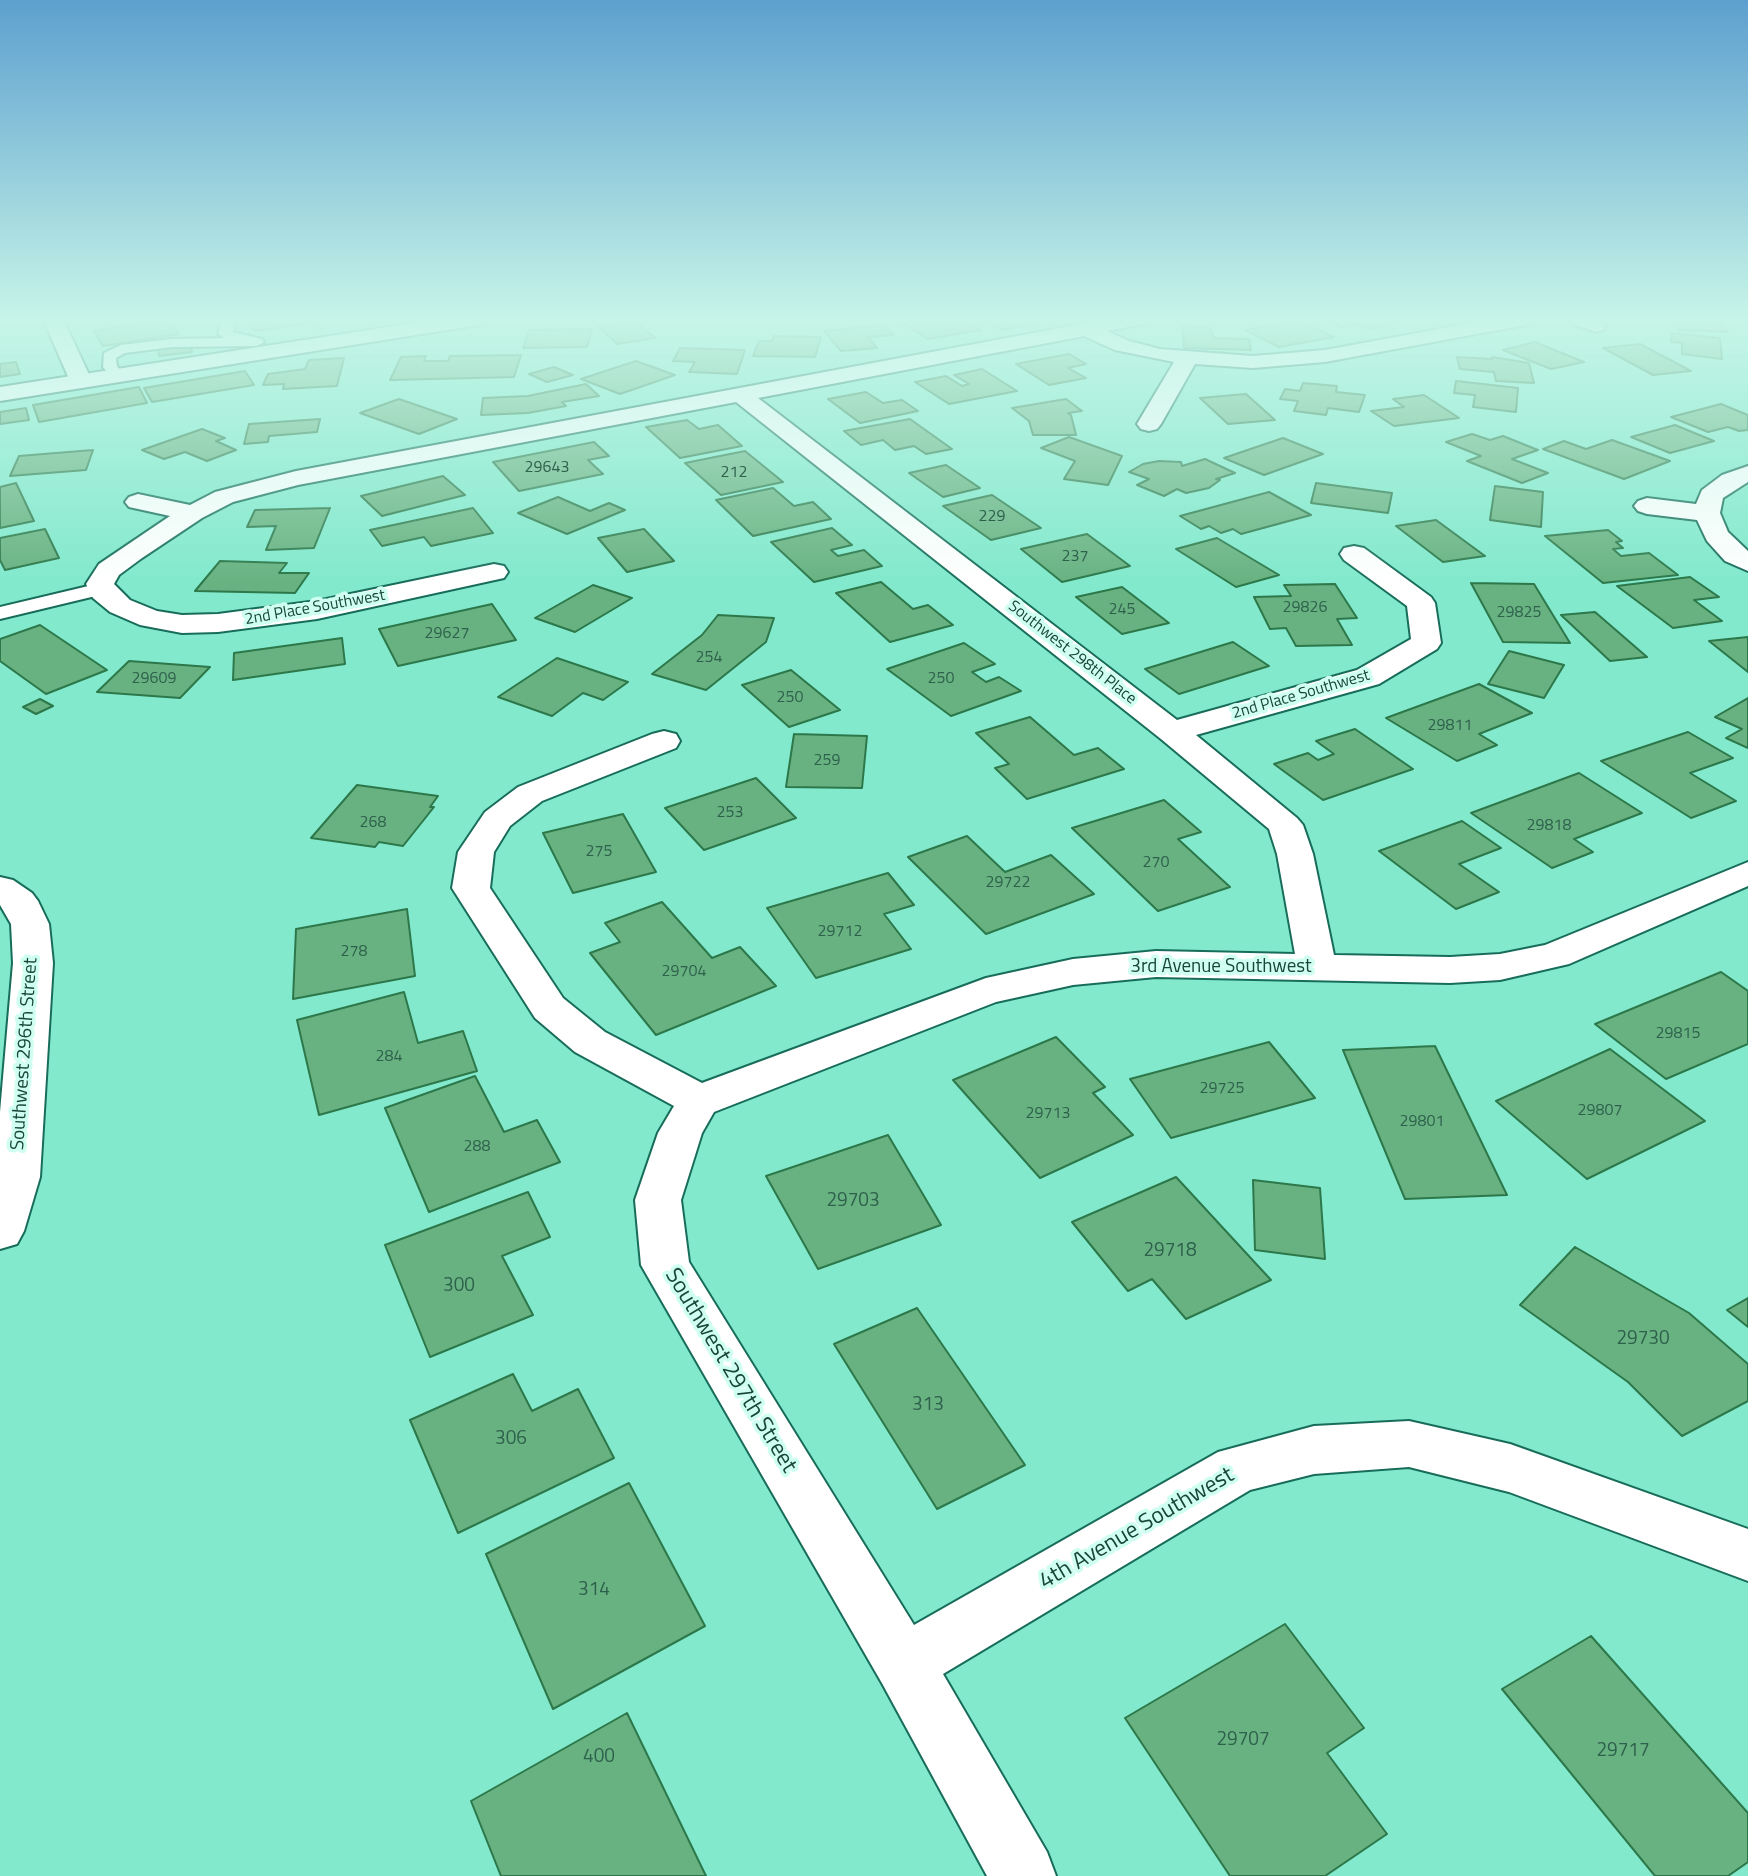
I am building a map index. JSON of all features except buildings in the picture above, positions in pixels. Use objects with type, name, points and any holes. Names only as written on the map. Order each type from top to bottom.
[{"type":"street","points":[[101,589],[102,580],[109,570],[132,552],[193,513],[224,497],[296,478],[432,450],[681,407]]},
{"type":"street","name":"Southwest 298th Place","points":[[755,407],[1172,732],[1285,825],[1295,854],[1317,967]]},
{"type":"street","points":[[1149,424],[1159,407]]},
{"type":"street","points":[[1748,473],[1731,480],[1711,495],[1707,513],[1716,535],[1735,555],[1748,563]]},
{"type":"street","points":[[138,502],[193,513]]},
{"type":"street","points":[[1647,506],[1707,513]]},
{"type":"street","name":"2nd Place Southwest","points":[[1172,732],[1368,677],[1426,643],[1421,603],[1354,554]]},
{"type":"street","name":"2nd Place Southwest","points":[[101,589],[120,606],[150,619],[183,624],[218,623],[317,610],[494,572]]},
{"type":"street","points":[[664,741],[530,794],[497,819],[476,852],[471,888],[549,1008],[590,1042],[699,1101]]},
{"type":"street","name":"3rd Avenue Southwest","points":[[699,1101],[986,991],[1036,980],[1073,972],[1156,964],[1450,970],[1500,967],[1555,955],[1748,873]]},
{"type":"street","name":"Southwest 296th Street","points":[[0,888],[19,901],[30,924],[33,963],[17,1177],[0,1231]]},
{"type":"street","name":"Southwest 297th Street","points":[[699,1101],[680,1133],[658,1200],[665,1265],[904,1664],[1023,1876]]},
{"type":"street","name":"4th Avenue Southwest","points":[[904,1664],[1237,1469],[1314,1450],[1409,1444],[1510,1468],[1748,1555]]},
{"type":"lane","points":[[0,613],[101,589]]}]
